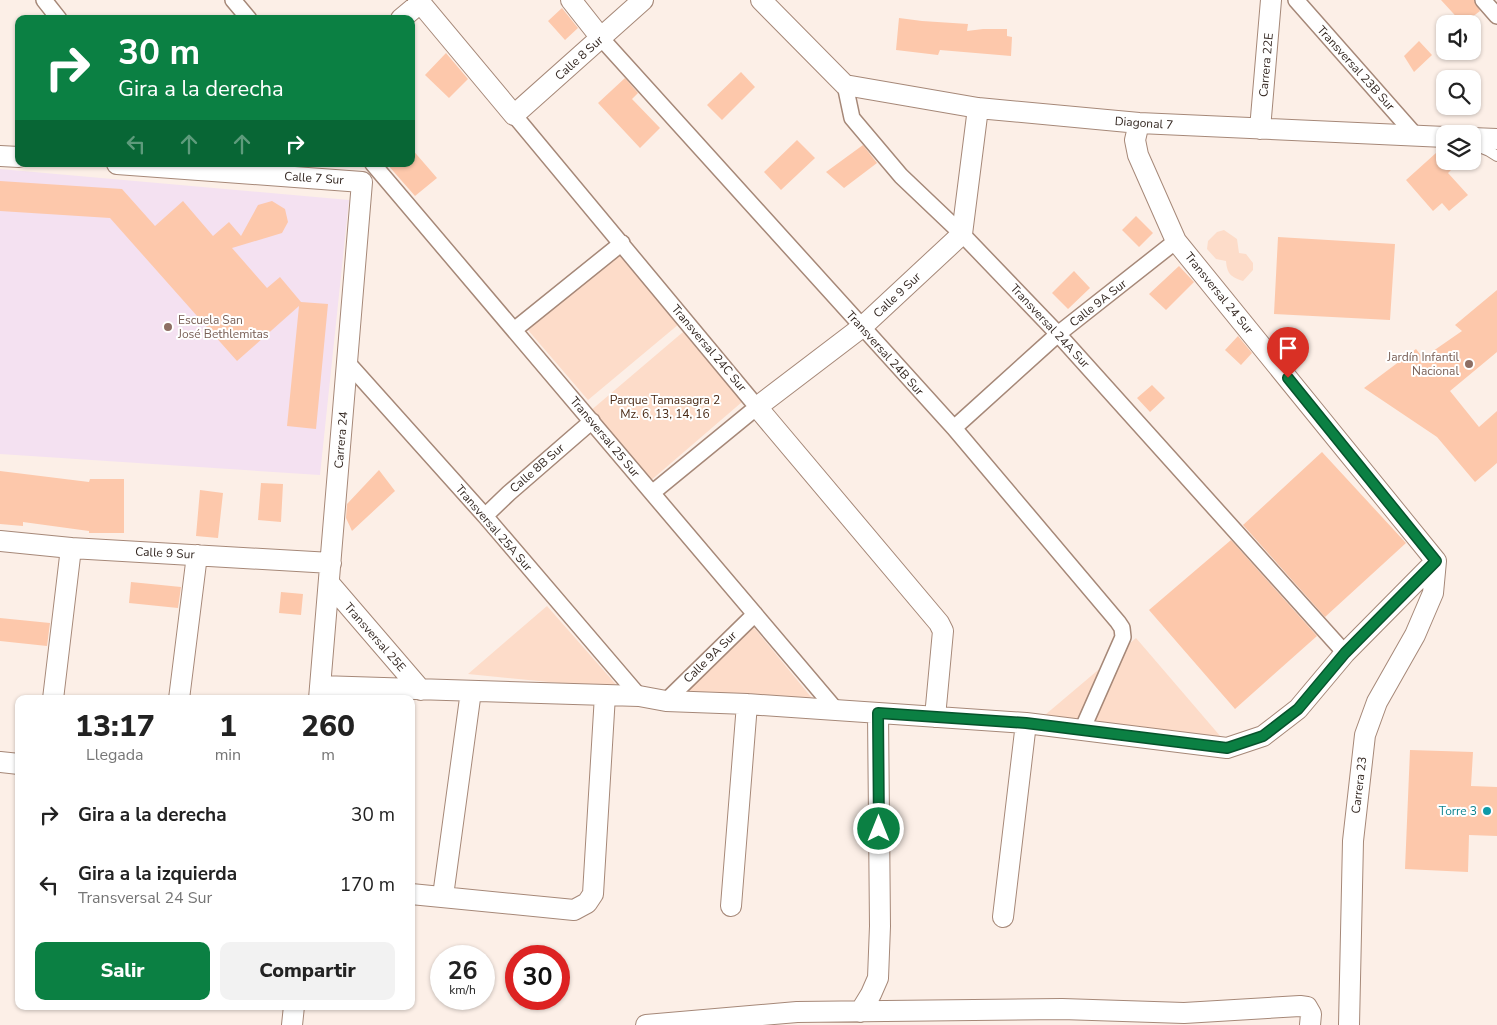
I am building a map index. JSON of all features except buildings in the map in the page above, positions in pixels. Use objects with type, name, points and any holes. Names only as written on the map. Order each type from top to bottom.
[{"type":"street","points":[[44,0],[56,15]]},
{"type":"street","points":[[233,0],[246,15]]},
{"type":"street","name":"Transversal 24B Sur","points":[[571,0],[601,38],[954,428],[1122,628],[1122,637],[1082,730]]},
{"type":"street","name":"Calle 8 Sur","points":[[514,115],[643,0]]},
{"type":"street","points":[[761,0],[845,85]]},
{"type":"street","name":"Carrera 22E","points":[[1260,129],[1271,0]]},
{"type":"street","name":"Transversal 23B Sur","points":[[1296,0],[1416,136]]},
{"type":"street","points":[[1483,0],[1497,16]]},
{"type":"street","points":[[405,15],[419,1]]},
{"type":"street","name":"Transversal 24C Sur","points":[[419,1],[939,623],[943,631],[935,717]]},
{"type":"street","name":"Diagonal 7","points":[[845,85],[978,108],[1139,123],[1436,137]]},
{"type":"street","name":"Transversal 24A Sur","points":[[845,85],[852,118],[901,176],[962,234],[1058,334],[1345,653]]},
{"type":"street","points":[[962,234],[978,108]]},
{"type":"street","name":"Transversal 24 Sur","points":[[1139,123],[1135,140],[1138,155],[1176,241],[1436,561]]},
{"type":"street","points":[[1481,138],[1497,139]]},
{"type":"street","name":"Calle 7 Sur","points":[[205,167],[362,182]]},
{"type":"street","name":"Transversal 25 Sur","points":[[376,167],[838,711]]},
{"type":"street","name":"Carrera 24","points":[[320,693],[362,182]]},
{"type":"street","name":"Calle 9 Sur","points":[[757,406],[862,327],[962,234]]},
{"type":"street","name":"Calle 9A Sur","points":[[954,428],[1058,334],[1176,241]]},
{"type":"street","points":[[514,330],[622,243]]},
{"type":"street","name":"Transversal 25A Sur","points":[[347,362],[484,516],[639,696]]},
{"type":"street","points":[[652,493],[757,406]]},
{"type":"street","name":"Calle 8B Sur","points":[[484,516],[592,421]]},
{"type":"street","name":"Calle 9 Sur","points":[[0,541],[71,548],[331,563]]},
{"type":"street","points":[[53,695],[71,548]]},
{"type":"street","points":[[180,695],[197,555]]},
{"type":"street","points":[[320,693],[422,690],[639,696],[666,701],[747,704],[1026,723],[1227,748],[1263,736],[1298,709],[1345,653],[1436,561]]},
{"type":"street","name":"Carrera 23","points":[[1349,1025],[1353,841],[1365,735],[1378,702],[1414,635],[1433,593],[1436,561]]},
{"type":"street","name":"Transversal 25E","points":[[329,583],[422,690]]},
{"type":"street","name":"Calle 9A Sur","points":[[666,701],[755,614]]},
{"type":"street","points":[[443,896],[470,691]]},
{"type":"street","points":[[415,894],[574,910],[587,902],[593,894],[605,695]]},
{"type":"street","points":[[731,906],[747,704]]},
{"type":"street","points":[[860,1012],[878,978],[880,926],[878,713]]},
{"type":"street","points":[[1004,917],[1026,723]]},
{"type":"street","points":[[0,762],[15,764]]},
{"type":"street","points":[[646,1025],[796,1019],[860,1012],[932,1018],[1061,1017],[1183,1019],[1300,1006],[1307,1007],[1311,1014],[1310,1025]]},
{"type":"street","points":[[292,1025],[294,1010]]},
{"type":"lane","points":[[1481,148],[1497,156]]},
{"type":"shaded area","name":"Escuela San José Bethlemitas","points":[[0,169],[349,200],[320,475],[0,454]]},
{"type":"green space","points":[[1224,230],[1237,239],[1239,253],[1246,254],[1253,263],[1253,270],[1243,281],[1230,274],[1226,261],[1216,259],[1207,249],[1208,241],[1217,232]]},
{"type":"green space","points":[[620,254],[679,324],[588,400],[528,330]]},
{"type":"green space","name":"Parque Tamasagra 2 Mz. 6, 13, 14, 16","points":[[683,332],[742,402],[649,482],[589,412]]},
{"type":"green space","points":[[547,606],[620,689],[468,674]]},
{"type":"green space","points":[[752,625],[816,703],[676,696]]},
{"type":"green space","points":[[1136,638],[1221,737],[1039,720]]},
{"type":"place","name":"Escuela San José Bethlemitas","points":[[168,327]]},
{"type":"place","name":"Jardín Infantil Nacional","points":[[1469,364]]},
{"type":"place","name":"Torre 3","points":[[1487,811]]},
{"type":"route","points":[[879,829],[878,713],[1026,723],[1227,748],[1263,736],[1298,709],[1345,653],[1436,561],[1288,378]]}]
